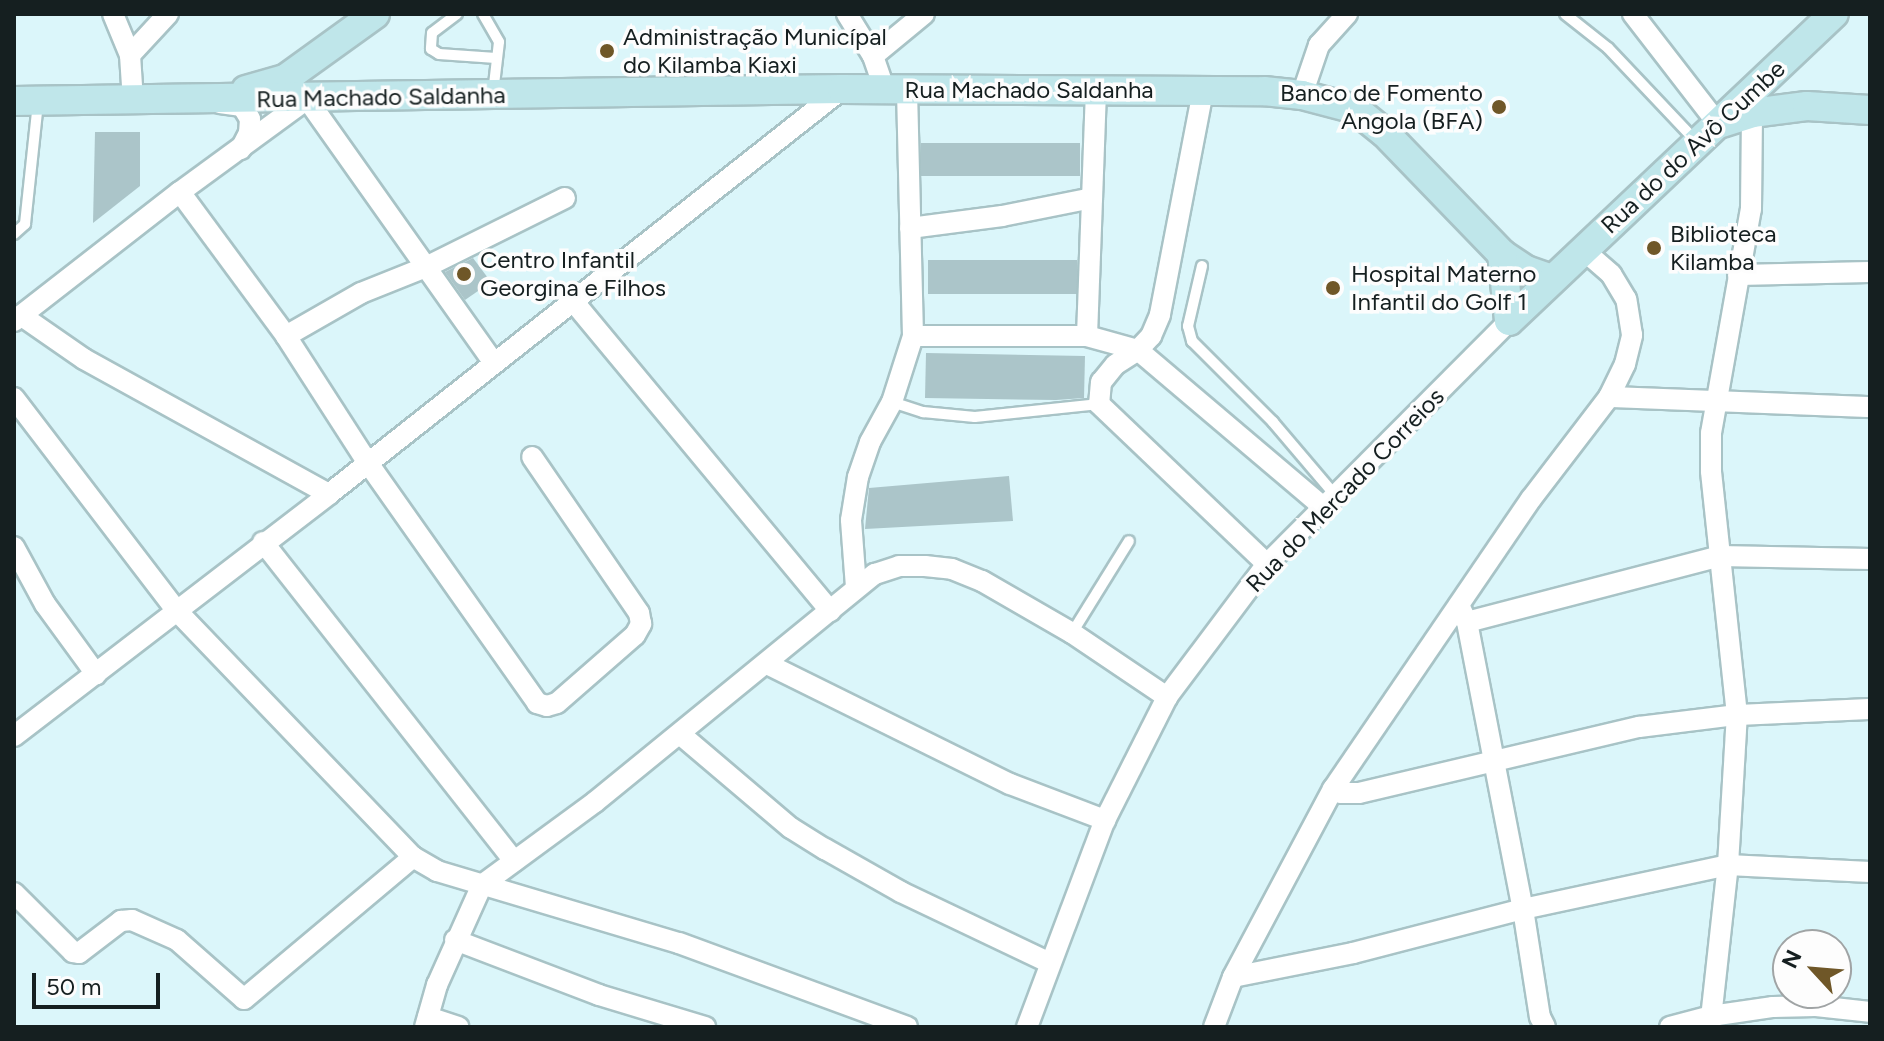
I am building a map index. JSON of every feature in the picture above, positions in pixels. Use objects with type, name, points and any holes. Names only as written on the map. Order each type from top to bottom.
[{"type":"street","points":[[113,14],[130,55],[133,101]]},
{"type":"street","points":[[130,55],[168,14]]},
{"type":"street","points":[[199,100],[285,79],[375,14]]},
{"type":"street","points":[[847,14],[896,90],[910,228],[913,336],[892,402],[870,442],[858,477],[851,520],[856,587]]},
{"type":"street","points":[[873,56],[924,14]]},
{"type":"street","points":[[1302,95],[1319,45],[1347,14]]},
{"type":"street","points":[[1633,14],[1708,134],[1752,113],[1807,106],[1870,110]]},
{"type":"street","name":"Rua do do Avô Cumbe","points":[[1552,279],[1834,14]]},
{"type":"street","points":[[347,36],[332,51],[323,71],[327,82],[336,90],[362,98]]},
{"type":"street","points":[[1789,56],[1789,78],[1796,95],[1807,106]]},
{"type":"street","points":[[14,736],[329,494],[842,89]]},
{"type":"street","name":"Rua Machado Saldanha","points":[[26,101],[842,89],[1203,91],[1302,95],[1355,109],[1385,133],[1502,254],[1526,270],[1552,279]]},
{"type":"street","points":[[1087,336],[1096,91]]},
{"type":"street","points":[[1203,91],[1160,315],[1151,336],[1138,350],[1115,365],[1101,382],[1099,404],[1267,564]]},
{"type":"street","points":[[329,494],[84,359],[18,319],[180,192],[307,99],[493,362]]},
{"type":"street","points":[[199,100],[242,106],[250,119],[249,133],[241,149]]},
{"type":"street","points":[[1710,1022],[1728,865],[1737,715],[1711,471],[1715,403],[1751,209],[1752,113]]},
{"type":"street","points":[[180,192],[286,336],[368,463],[537,703],[547,706],[557,703],[591,674],[635,635],[641,624],[639,613],[532,457]]},
{"type":"street","points":[[286,336],[361,293],[426,267],[565,198]]},
{"type":"street","points":[[910,228],[1002,216],[1092,198]]},
{"type":"street","points":[[1214,1027],[1233,977],[1333,789],[1463,613],[1531,499],[1609,397],[1625,364],[1632,335],[1626,299],[1611,274],[1583,250]]},
{"type":"street","points":[[1502,254],[1509,321]]},
{"type":"street","points":[[1738,275],[1870,272]]},
{"type":"street","name":"Rua do Mercado Correios","points":[[1027,1027],[1105,820],[1167,697],[1267,564],[1552,279]]},
{"type":"street","points":[[573,301],[830,611]]},
{"type":"street","points":[[913,336],[1087,336],[1138,350],[1329,501]]},
{"type":"street","points":[[1609,397],[1870,407]]},
{"type":"street","points":[[14,398],[177,611],[413,857],[437,871],[679,943],[907,1027]]},
{"type":"street","points":[[263,542],[514,861]]},
{"type":"street","points":[[14,547],[45,604],[96,674]]},
{"type":"street","points":[[1463,613],[1720,556],[1870,559]]},
{"type":"street","points":[[458,1027],[426,1022],[455,940],[482,885],[680,734],[875,574],[899,566],[952,569],[982,581],[1072,633],[1167,697]]},
{"type":"street","points":[[1463,613],[1495,760],[1540,1017],[1545,1027]]},
{"type":"street","points":[[767,664],[1010,784],[1105,820]]},
{"type":"street","points":[[1333,789],[1341,793],[1359,793],[1639,727],[1737,715],[1870,709]]},
{"type":"street","points":[[680,734],[802,835],[901,892],[1050,963]]},
{"type":"street","points":[[14,893],[73,952],[79,953],[121,921],[132,920],[177,940],[244,999],[413,857]]},
{"type":"street","points":[[1233,977],[1353,953],[1523,909],[1728,865],[1870,872]]},
{"type":"street","points":[[455,940],[599,995],[705,1027]]},
{"type":"street","points":[[1670,1027],[1801,1006],[1870,1012]]},
{"type":"lane","points":[[457,14],[432,33],[431,49],[439,54],[496,58]]},
{"type":"lane","points":[[483,14],[499,42],[493,95]]},
{"type":"lane","points":[[1565,14],[1708,134]]},
{"type":"lane","points":[[14,234],[25,224],[26,101]]},
{"type":"lane","points":[[1202,266],[1188,326],[1192,341],[1273,422],[1329,501]]},
{"type":"lane","points":[[892,402],[923,412],[975,417],[1099,404]]},
{"type":"lane","points":[[1072,633],[1129,541]]},
{"type":"building","points":[[95,132],[140,132],[140,186],[93,223]]},
{"type":"building","points":[[921,143],[1080,143],[1080,176],[921,176]]},
{"type":"building","name":"Centro Infantil Georgina e Filhos","points":[[473,258],[491,282],[465,300],[445,272]]},
{"type":"building","points":[[928,260],[1077,260],[1077,294],[928,294]]},
{"type":"building","points":[[926,353],[1085,356],[1084,398],[925,398]]},
{"type":"building","points":[[1009,476],[1013,521],[865,529],[869,488]]},
{"type":"place","name":"Administração Municípal do Kilamba Kiaxi","points":[[607,51]]},
{"type":"place","name":"Banco de Fomento Angola (BFA)","points":[[1499,107]]},
{"type":"place","name":"Biblioteca Kilamba","points":[[1654,248]]},
{"type":"place","name":"Centro Infantil Georgina e Filhos","points":[[464,274]]},
{"type":"place","name":"Hospital Materno Infantil do Golf 1","points":[[1333,288]]}]
